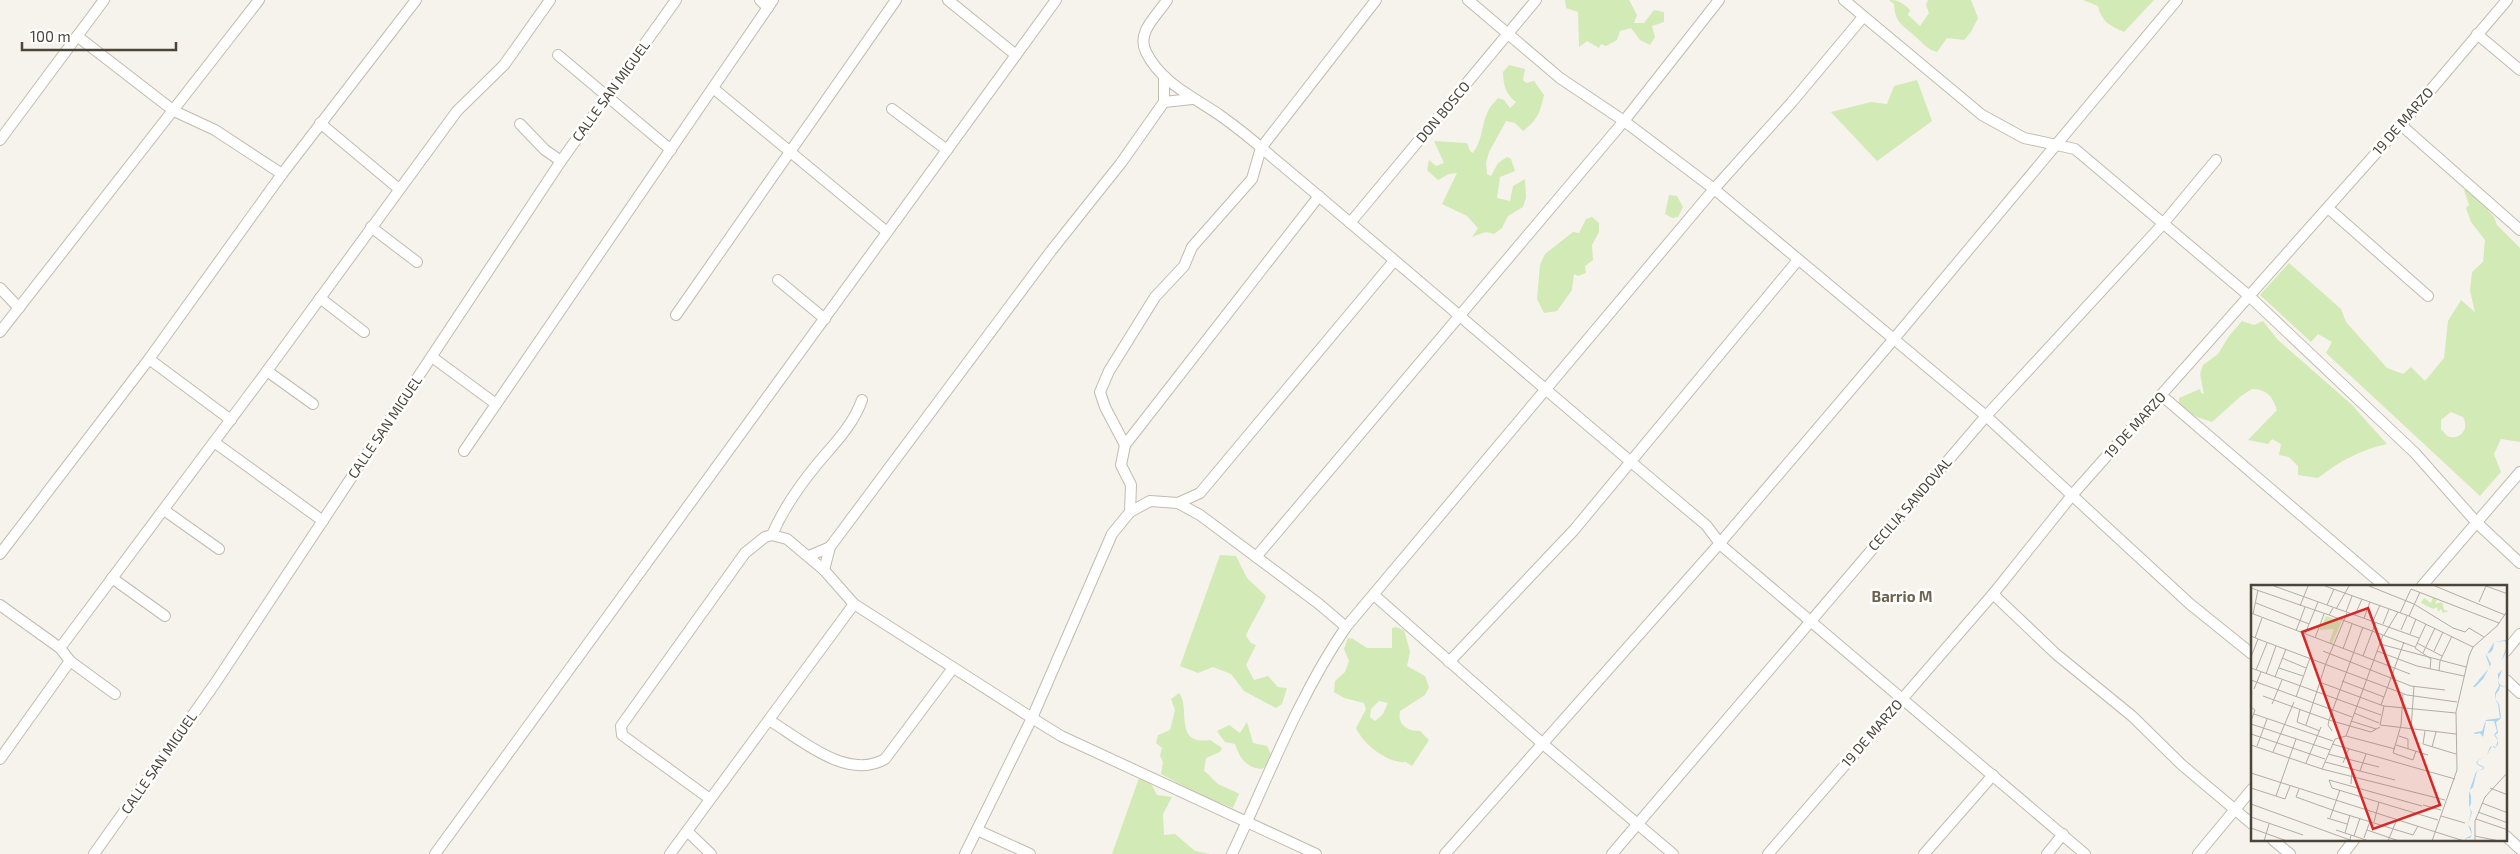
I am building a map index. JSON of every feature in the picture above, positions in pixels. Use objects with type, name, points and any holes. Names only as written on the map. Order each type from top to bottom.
[{"type":"street","points":[[0,140],[104,0]]},
{"type":"street","points":[[0,332],[259,0]]},
{"type":"street","points":[[0,554],[149,360],[320,123],[416,0]]},
{"type":"street","points":[[60,648],[231,420],[398,189],[457,111],[504,65],[550,0]]},
{"type":"street","name":"CALLE SAN MIGUEL","points":[[94,854],[214,685],[561,161],[676,0]]},
{"type":"street","points":[[464,451],[771,4],[760,0]]},
{"type":"street","points":[[676,315],[896,0]]},
{"type":"street","points":[[948,0],[1016,55]]},
{"type":"street","points":[[435,854],[1056,0]]},
{"type":"street","points":[[1167,0],[1148,27],[1143,42],[1150,58],[1164,76],[1192,99],[1221,116],[1319,196],[1546,391],[1706,525],[1720,543],[2085,854]]},
{"type":"street","points":[[1125,445],[1100,392],[1109,371],[1155,297],[1184,266],[1192,247],[1252,179],[1262,148],[1376,0]]},
{"type":"street","points":[[1468,0],[1560,78],[1624,121],[1714,189],[1986,416],[2073,494],[2190,604],[2251,653]]},
{"type":"street","name":"DON BOSCO","points":[[1350,223],[1536,0]]},
{"type":"street","points":[[1256,557],[1624,121],[1718,0]]},
{"type":"street","points":[[1844,0],[1982,115],[2024,138],[2076,149],[2162,224],[2248,295],[2415,453],[2477,523],[2520,562]]},
{"type":"street","points":[[1445,854],[1720,543],[1893,340],[2177,0]]},
{"type":"street","name":"19 DE MARZO","points":[[1768,854],[1993,594],[2073,494],[2401,125],[2507,0]]},
{"type":"street","points":[[1232,854],[1281,747],[1328,654],[1346,627],[1714,189],[1792,102],[1863,17]]},
{"type":"street","points":[[2477,34],[2520,70]]},
{"type":"street","points":[[77,36],[174,111],[215,130],[282,174]]},
{"type":"street","points":[[558,55],[671,150]]},
{"type":"street","points":[[824,570],[830,547],[911,442],[1051,251],[1121,164],[1164,102],[1164,76]]},
{"type":"street","points":[[713,88],[887,232]]},
{"type":"street","points":[[1164,102],[1192,99]]},
{"type":"street","points":[[892,109],[947,150]]},
{"type":"street","points":[[320,123],[398,189]]},
{"type":"street","points":[[520,124],[545,150],[561,161]]},
{"type":"street","points":[[2401,125],[2520,230]]},
{"type":"street","name":"CECILIA SANDOVAL","points":[[1612,854],[1986,416],[2162,224],[2216,160]]},
{"type":"street","points":[[1130,512],[1131,485],[1121,465],[1125,445],[1319,196]]},
{"type":"street","points":[[2328,208],[2428,296]]},
{"type":"street","points":[[371,227],[417,262]]},
{"type":"street","points":[[1450,662],[1574,530],[1798,260]]},
{"type":"street","points":[[1178,504],[1200,493],[1394,261]]},
{"type":"street","points":[[778,280],[824,319]]},
{"type":"street","points":[[0,288],[19,308]]},
{"type":"street","points":[[320,298],[364,332]]},
{"type":"street","points":[[432,357],[496,404]]},
{"type":"street","points":[[149,360],[231,420]]},
{"type":"street","points":[[267,371],[313,404]]},
{"type":"street","points":[[2160,396],[2383,585]]},
{"type":"street","points":[[772,536],[780,514],[798,488],[841,437],[856,416],[862,400]]},
{"type":"street","points":[[214,442],[323,521]]},
{"type":"street","points":[[2423,585],[2520,472]]},
{"type":"street","points":[[966,854],[1032,718],[1112,534],[1130,512],[1150,501],[1178,504],[1200,515],[1346,627]]},
{"type":"street","points":[[164,510],[219,549]]},
{"type":"street","points":[[710,799],[622,735],[621,726],[745,553],[758,541],[772,536],[787,539],[809,556],[854,604],[1061,736],[1316,854]]},
{"type":"street","points":[[809,556],[830,547]]},
{"type":"street","points":[[112,578],[165,616]]},
{"type":"street","points":[[1993,594],[2056,654],[2132,716],[2182,765],[2236,808],[2251,823]]},
{"type":"street","points":[[1374,595],[1673,854]]},
{"type":"street","points":[[670,854],[854,604]]},
{"type":"street","points":[[0,605],[60,648],[70,661],[115,694]]},
{"type":"street","points":[[2508,649],[2520,634]]},
{"type":"street","points":[[0,759],[70,661]]},
{"type":"street","points":[[769,720],[835,760],[850,763],[876,764],[885,759],[954,668]]},
{"type":"street","points":[[2508,682],[2520,693]]},
{"type":"street","points":[[1924,854],[1993,775]]},
{"type":"street","points":[[2198,854],[2251,789]]},
{"type":"street","points":[[977,830],[1030,854]]},
{"type":"street","points":[[687,831],[711,854]]},
{"type":"street","points":[[2047,854],[2063,834]]},
{"type":"street","points":[[2508,838],[2520,849]]},
{"type":"street","points":[[2275,842],[2290,854]]},
{"type":"green space","points":[[1565,0],[1629,0],[1637,15],[1634,23],[1644,23],[1654,10],[1664,12],[1664,22],[1652,26],[1655,37],[1650,45],[1640,40],[1631,28],[1620,31],[1617,40],[1606,46],[1601,44],[1599,48],[1587,41],[1579,47],[1578,12],[1566,8]]},
{"type":"green space","points":[[1889,0],[1898,1],[1905,5],[1910,10],[1908,15],[1920,26],[1929,13],[1926,5],[1928,0],[1971,0],[1978,18],[1971,32],[1964,40],[1947,38],[1937,52],[1927,47],[1902,25],[1896,17],[1894,4]]},
{"type":"green space","points":[[2083,0],[2154,0],[2124,32],[2114,28],[2101,16],[2098,6]]},
{"type":"green space","points":[[1509,65],[1525,69],[1523,80],[1526,83],[1534,81],[1544,95],[1538,115],[1523,131],[1515,123],[1506,121],[1489,152],[1486,163],[1487,174],[1491,176],[1498,163],[1507,157],[1511,159],[1515,171],[1500,177],[1497,198],[1510,201],[1513,186],[1525,179],[1526,198],[1523,207],[1508,216],[1502,228],[1494,234],[1486,232],[1472,237],[1478,228],[1467,216],[1442,204],[1457,173],[1449,174],[1438,180],[1427,170],[1429,160],[1436,166],[1444,163],[1434,141],[1467,143],[1470,151],[1473,153],[1479,143],[1486,117],[1492,104],[1498,98],[1504,100],[1510,108],[1516,102],[1507,93],[1504,81],[1503,72]]},
{"type":"green space","points":[[1917,80],[1932,121],[1877,161],[1831,112],[1871,102],[1887,104],[1894,86]]},
{"type":"green space","points":[[2469,189],[2494,217],[2497,225],[2520,248],[2520,442],[2501,439],[2494,454],[2501,472],[2480,496],[2326,353],[2332,342],[2318,334],[2311,342],[2260,295],[2289,263],[2341,309],[2346,322],[2387,368],[2403,374],[2411,367],[2425,381],[2444,358],[2448,321],[2461,300],[2475,312],[2470,291],[2472,272],[2483,262],[2485,240],[2471,222],[2466,208],[2469,205],[2464,190]],"holes":[[[2451,412],[2463,417],[2465,426],[2460,435],[2456,437],[2447,436],[2441,429],[2441,420]]]},
{"type":"green space","points":[[1669,195],[1677,196],[1683,207],[1678,217],[1672,218],[1665,214]]},
{"type":"green space","points":[[1592,217],[1599,223],[1599,232],[1592,245],[1593,260],[1585,266],[1586,273],[1578,276],[1574,274],[1572,290],[1557,311],[1544,313],[1537,299],[1540,265],[1545,254],[1573,232],[1579,233],[1586,219]]},
{"type":"green space","points":[[2242,321],[2254,325],[2263,321],[2278,340],[2351,404],[2387,444],[2368,449],[2351,457],[2334,466],[2318,478],[2298,475],[2298,466],[2289,457],[2279,455],[2281,444],[2272,439],[2268,444],[2248,440],[2277,410],[2271,397],[2266,392],[2252,389],[2241,396],[2212,422],[2197,417],[2179,405],[2179,398],[2200,389],[2201,393],[2204,394],[2200,374],[2203,365],[2218,354],[2229,336]]},
{"type":"green space","points":[[1220,555],[1236,556],[1247,578],[1266,596],[1246,636],[1251,643],[1256,645],[1246,665],[1254,680],[1268,676],[1278,687],[1287,688],[1282,704],[1276,708],[1244,691],[1231,674],[1213,667],[1198,673],[1180,666]]},
{"type":"green space","points":[[1396,627],[1404,630],[1410,652],[1407,666],[1425,676],[1429,687],[1425,695],[1400,711],[1400,720],[1404,726],[1411,730],[1420,731],[1429,740],[1412,766],[1406,762],[1392,760],[1370,746],[1356,728],[1366,709],[1364,703],[1344,698],[1334,692],[1335,681],[1345,672],[1349,661],[1344,649],[1348,638],[1367,648],[1392,648],[1392,628]],"holes":[[[1379,701],[1388,703],[1383,714],[1375,721],[1370,717],[1371,709]]]},
{"type":"green space","points":[[1179,693],[1184,707],[1185,724],[1191,737],[1199,740],[1210,740],[1222,748],[1220,752],[1206,758],[1204,771],[1218,784],[1239,794],[1233,808],[1200,795],[1161,774],[1163,762],[1160,756],[1162,748],[1156,743],[1158,735],[1170,730],[1175,710],[1171,699]]},
{"type":"green space","points":[[1247,722],[1253,743],[1267,746],[1271,754],[1269,763],[1262,769],[1248,765],[1239,754],[1235,744],[1225,742],[1217,731],[1229,725],[1240,733]]},
{"type":"green space","points":[[1139,778],[1151,784],[1157,795],[1172,797],[1163,814],[1164,835],[1175,834],[1195,851],[1210,854],[1112,854]]},
{"type":"district","name":"Barrio M","points":[[1902,597]]}]
